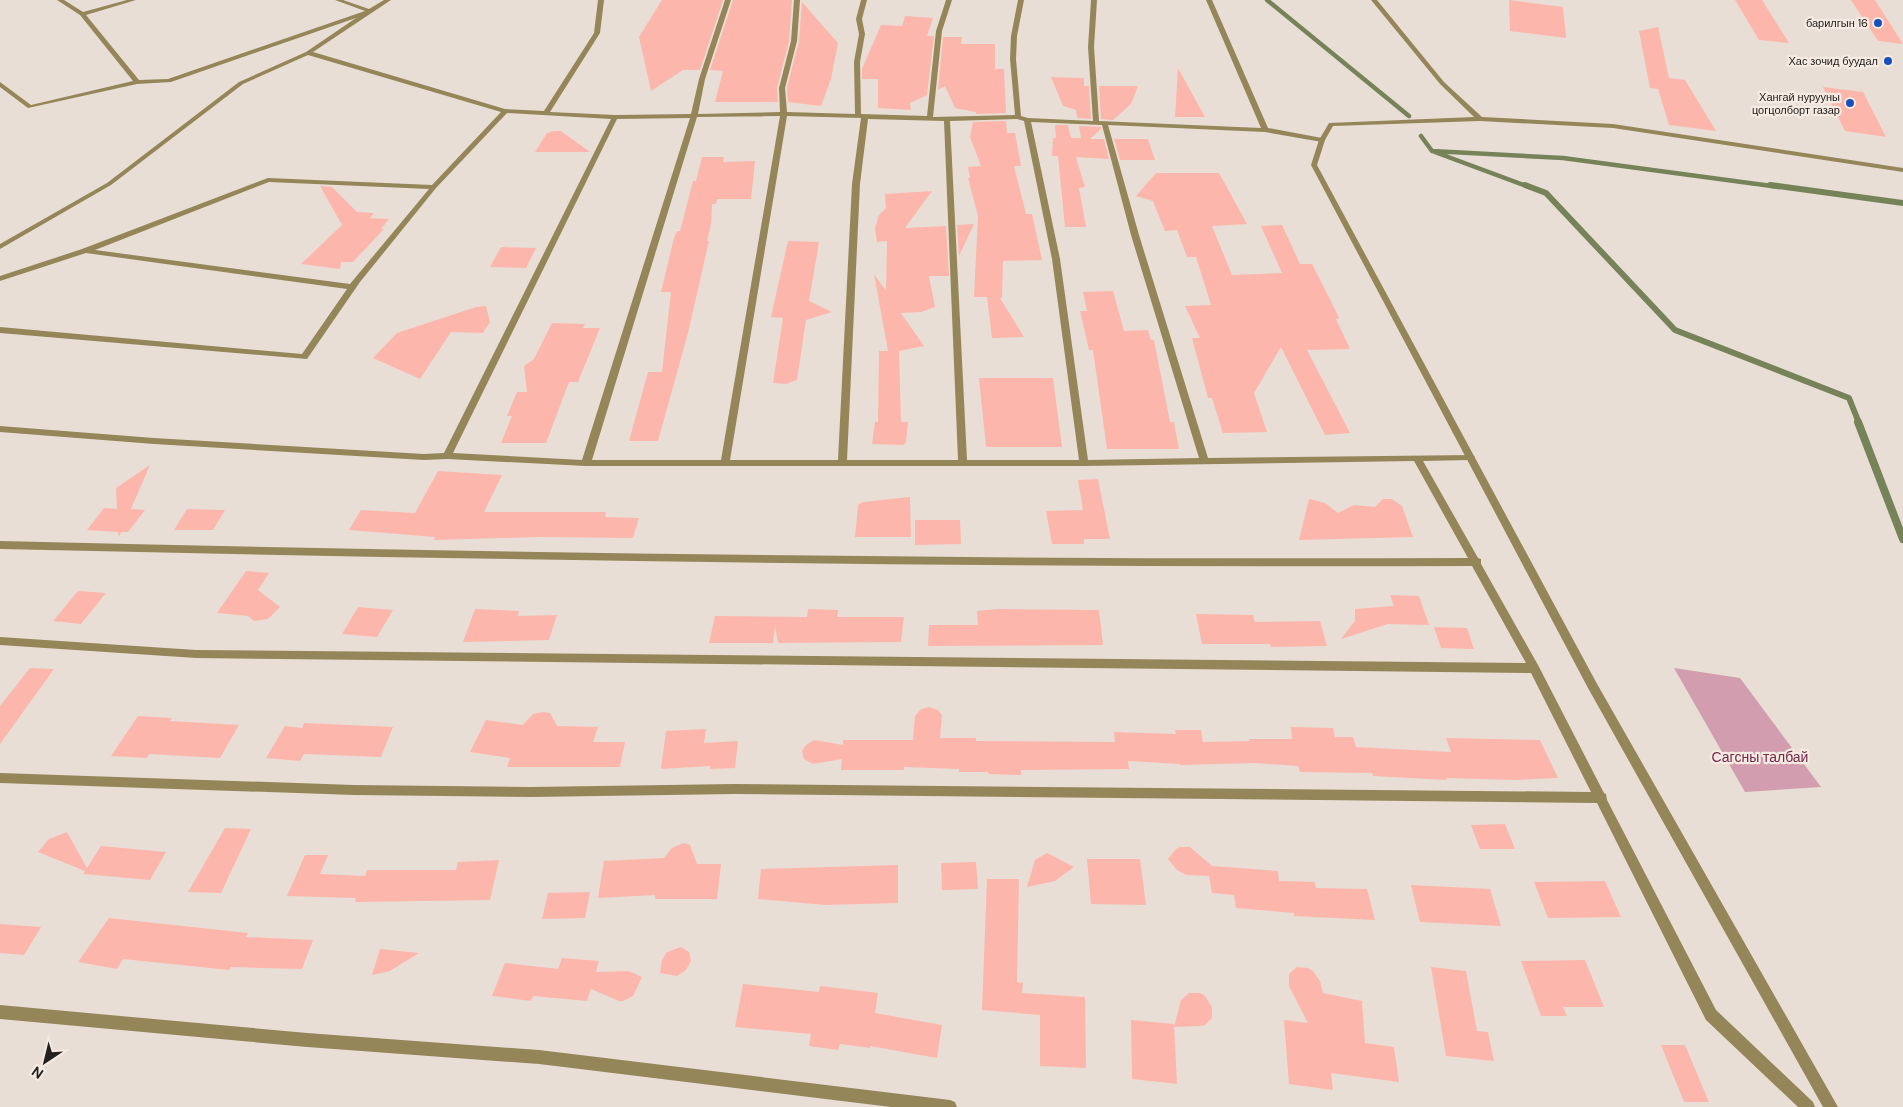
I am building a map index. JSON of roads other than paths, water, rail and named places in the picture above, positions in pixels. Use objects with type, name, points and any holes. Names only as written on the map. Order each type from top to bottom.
[{"type":"street","points":[[60,0],[82,14],[137,82]]},
{"type":"street","points":[[82,14],[133,0]]},
{"type":"street","points":[[338,0],[370,11]]},
{"type":"street","points":[[0,247],[109,184],[241,83],[308,52],[388,0]]},
{"type":"street","points":[[545,114],[596,33],[601,0]]},
{"type":"street","points":[[586,463],[694,116],[702,79],[728,0]]},
{"type":"street","points":[[725,463],[784,114],[780,99],[786,64],[793,46],[797,0]]},
{"type":"street","points":[[842,463],[861,116],[857,62],[862,34],[859,19],[864,0]]},
{"type":"street","points":[[930,117],[931,87],[939,31],[949,0]]},
{"type":"street","points":[[1018,117],[1013,59],[1014,36],[1021,0]]},
{"type":"street","points":[[1094,0],[1091,47],[1100,121],[1205,462]]},
{"type":"street","points":[[1209,0],[1265,130]]},
{"type":"street","points":[[1374,0],[1442,83],[1480,120]]},
{"type":"street","points":[[0,84],[30,106],[137,82],[169,82],[370,11]]},
{"type":"street","points":[[308,52],[505,111],[615,117],[784,114],[947,119],[1018,117],[1027,120],[1100,121],[1265,130],[1322,140]]},
{"type":"street","points":[[0,330],[304,357],[352,288],[434,187],[505,111]]},
{"type":"street","points":[[447,456],[615,117]]},
{"type":"street","points":[[947,119],[963,463]]},
{"type":"street","points":[[1027,120],[1056,259],[1084,463]]},
{"type":"street","points":[[1831,1107],[1592,685],[1314,165],[1322,140],[1331,124],[1480,120],[1613,126],[1903,170]]},
{"type":"street","points":[[0,279],[85,251],[268,180],[434,187]]},
{"type":"street","points":[[85,251],[352,288]]},
{"type":"street","points":[[0,429],[164,442],[424,457],[447,456],[586,463],[1084,463],[1470,457]]},
{"type":"street","points":[[1417,458],[1534,668],[1712,1015],[1808,1107]]},
{"type":"street","points":[[0,545],[603,557],[1244,563],[1476,562]]},
{"type":"street","points":[[0,640],[196,654],[1534,668]]},
{"type":"street","points":[[0,778],[383,790],[532,792],[734,789],[1602,798]]},
{"type":"street","points":[[0,1012],[307,1040],[539,1057],[950,1107]]},
{"type":"waterway","points":[[1267,0],[1409,116]]},
{"type":"waterway","points":[[1421,136],[1432,151]]},
{"type":"waterway","points":[[1432,151],[1563,158],[1779,187]]},
{"type":"waterway","points":[[1432,151],[1529,187]]},
{"type":"waterway","points":[[1525,185],[1546,193],[1675,330],[1849,398],[1859,423]]},
{"type":"waterway","points":[[1770,185],[1903,203]]},
{"type":"waterway","points":[[1858,422],[1903,539]]},
{"type":"place","name":"барилгын 16","points":[[1878,23]]},
{"type":"place","name":"Хас зочид буудал","points":[[1888,61]]},
{"type":"place","name":"Хангай нурууны цогцолборт газар","points":[[1850,103]]},
{"type":"park label","name":"Сагсны талбай","points":[[1760,757]]}]
